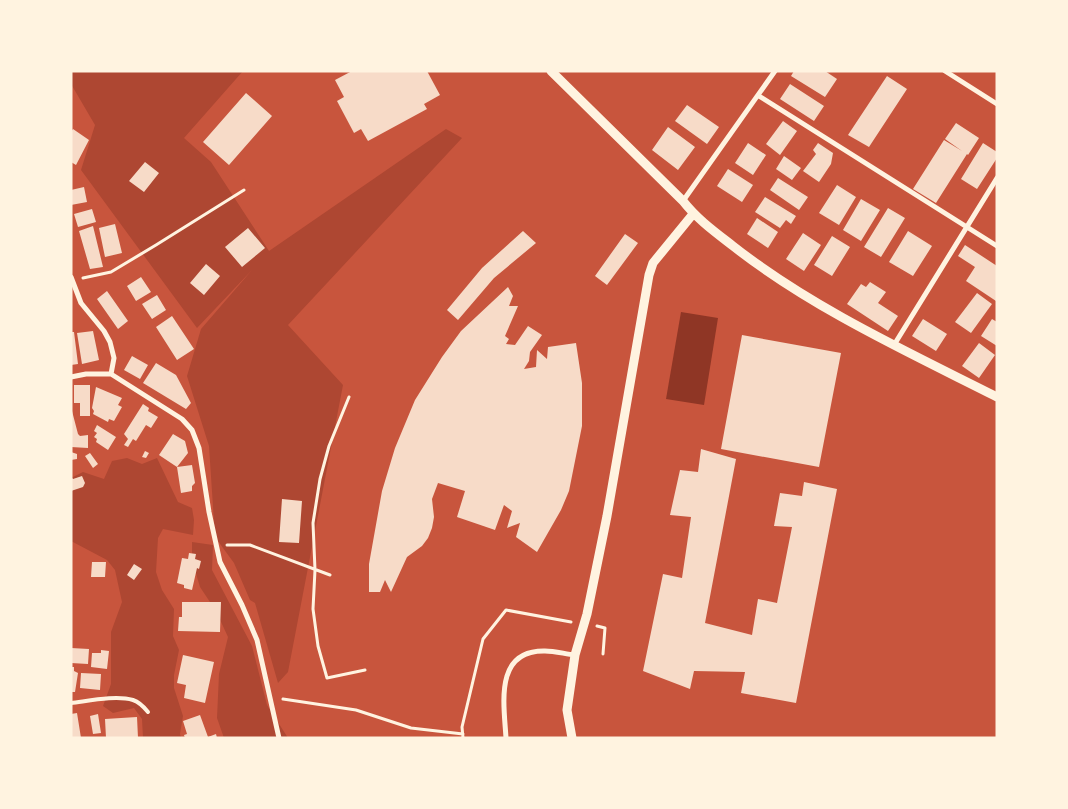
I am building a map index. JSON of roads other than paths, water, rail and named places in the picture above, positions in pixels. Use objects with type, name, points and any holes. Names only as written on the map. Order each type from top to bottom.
[{"type":"street","points":[[550,71],[693,214],[766,271],[894,345],[997,397]]},
{"type":"street","points":[[682,201],[776,71]]},
{"type":"street","points":[[945,71],[997,104]]},
{"type":"street","points":[[758,96],[997,246]]},
{"type":"street","points":[[894,345],[997,178]]},
{"type":"street","points":[[572,738],[567,710],[575,655],[587,614],[607,516],[649,275],[653,263],[693,214]]},
{"type":"street","points":[[72,278],[82,303],[104,331],[110,342],[114,358],[111,374]]},
{"type":"street","points":[[71,377],[86,374],[111,374],[182,419],[192,430],[201,457],[215,545],[220,562],[257,640],[279,738]]},
{"type":"street","points":[[506,738],[504,699],[505,683],[509,668],[519,658],[531,652],[544,651],[575,655]]},
{"type":"lane","points":[[71,703],[111,699],[132,700],[140,703],[148,712]]}]
